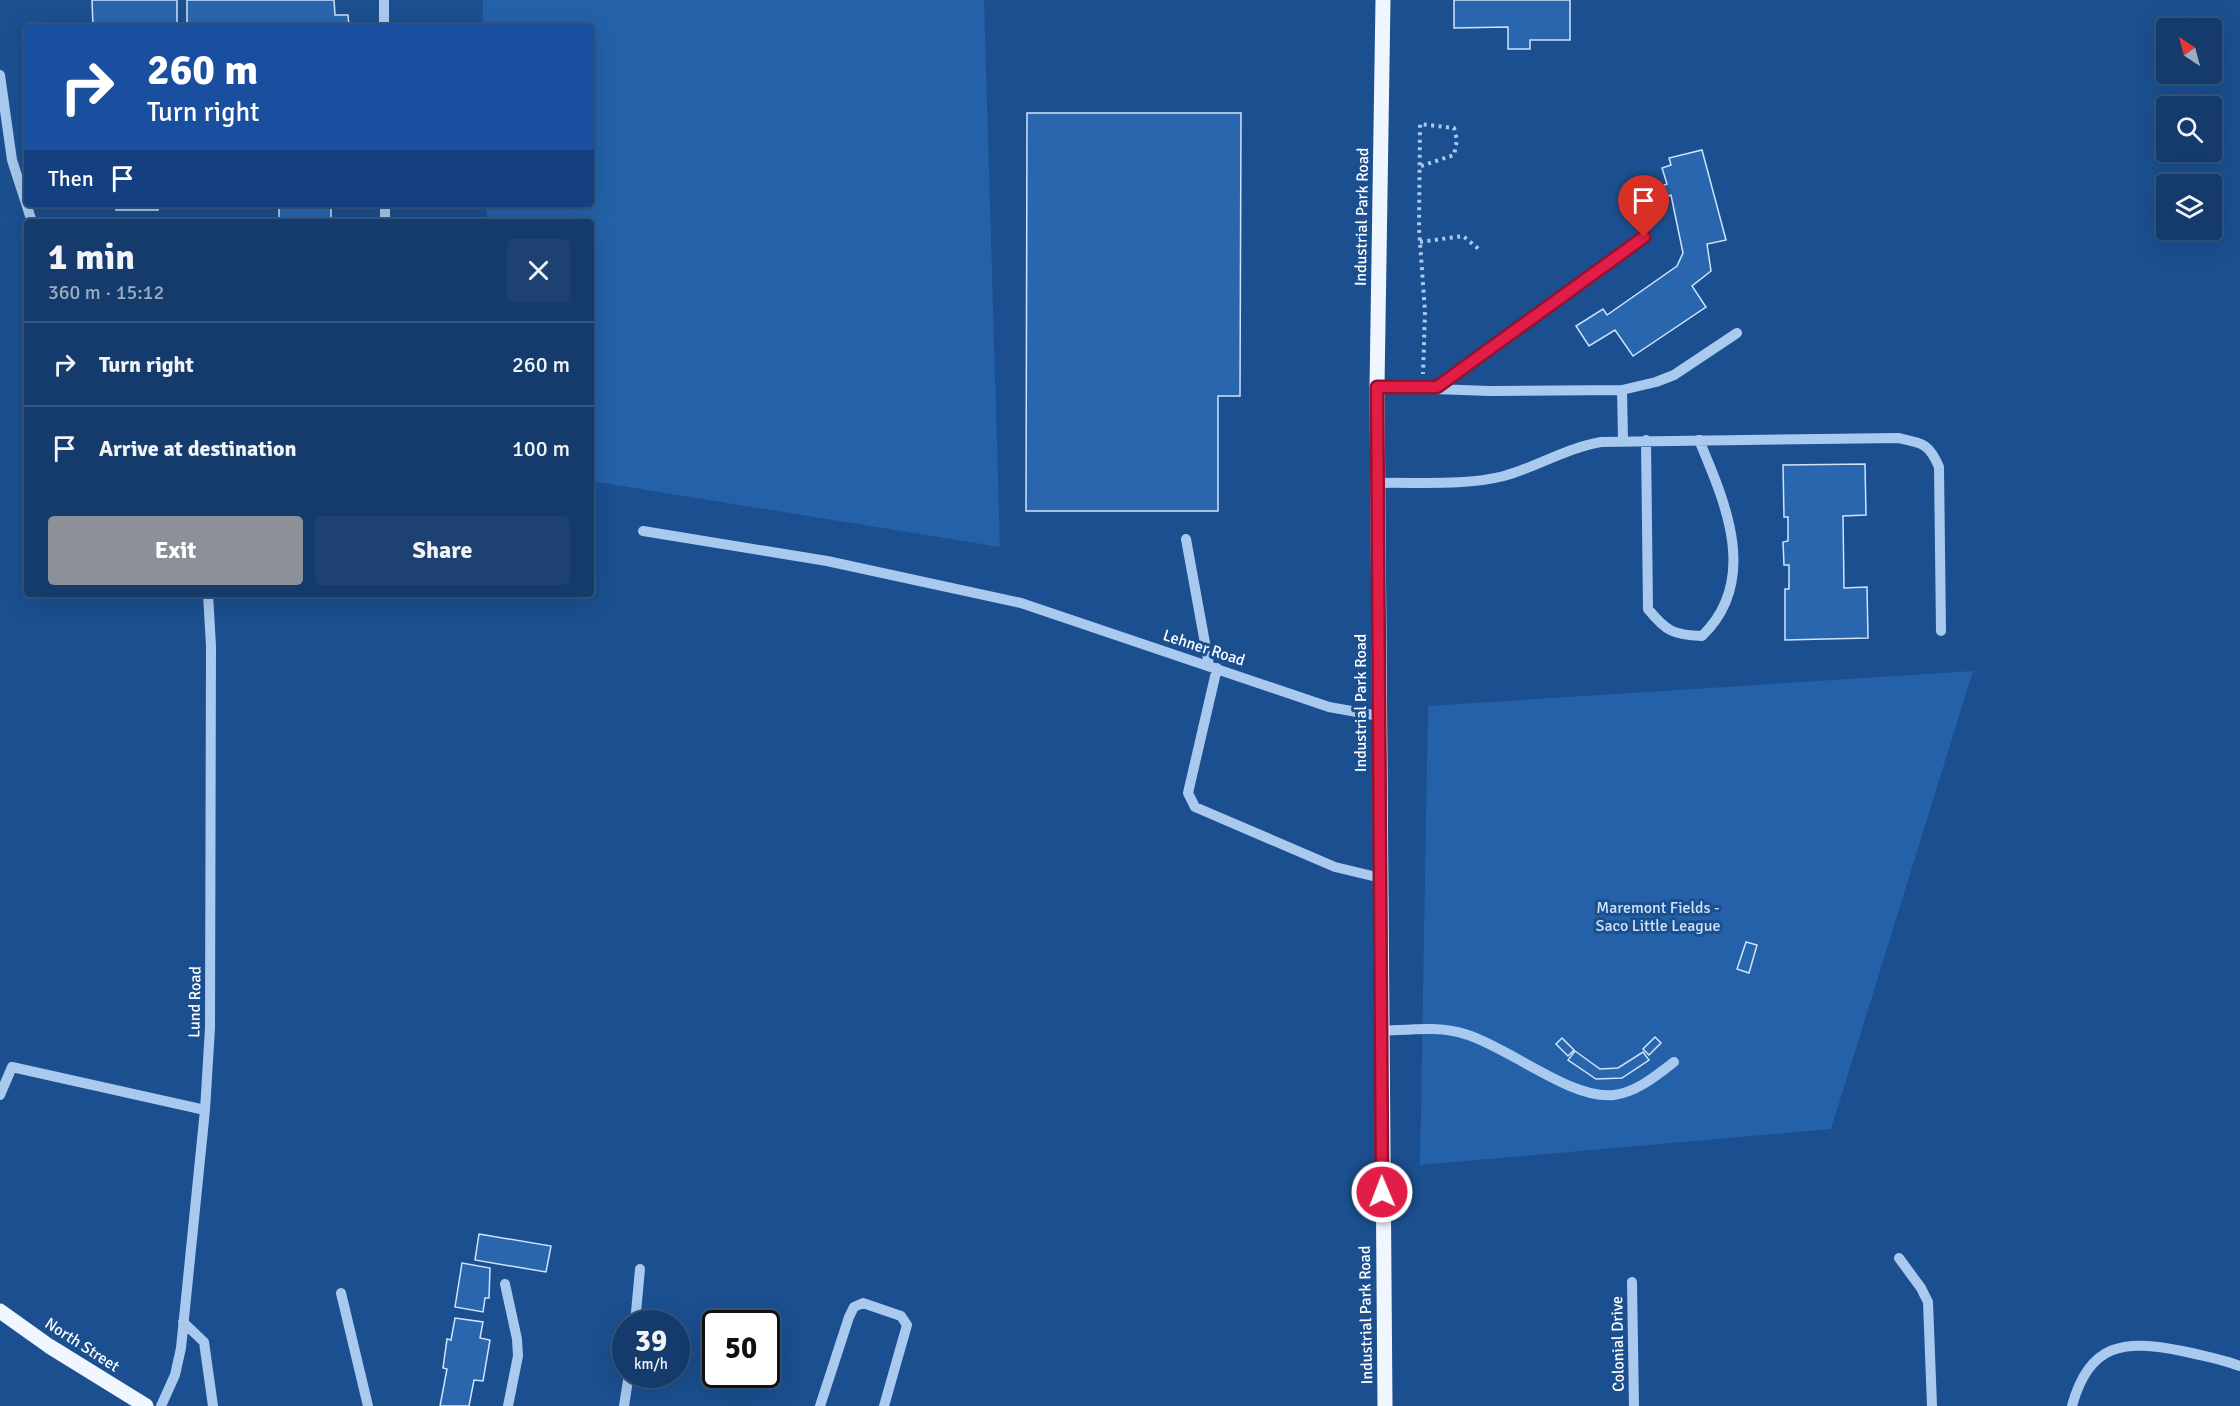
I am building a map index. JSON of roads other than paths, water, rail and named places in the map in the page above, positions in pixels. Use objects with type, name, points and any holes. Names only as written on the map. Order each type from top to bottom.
[{"type":"main road","name":"Industrial Park Road","points":[[1383,0],[1377,387],[1384,1406]]},
{"type":"main road","name":"North Street","points":[[0,1311],[49,1346],[146,1406]]},
{"type":"street","points":[[384,0],[384,24]]},
{"type":"street","points":[[0,75],[12,160],[24,197]]},
{"type":"street","points":[[1437,387],[1644,237]]},
{"type":"street","points":[[1377,387],[1437,387],[1490,391],[1622,390],[1674,375],[1737,333]]},
{"type":"street","points":[[1622,390],[1623,441]]},
{"type":"street","points":[[1378,483],[1471,481],[1502,476],[1581,446],[1623,441],[1898,438],[1919,442],[1931,450],[1939,467],[1941,631]]},
{"type":"street","points":[[1646,440],[1648,609],[1663,628],[1682,635],[1702,636],[1719,620],[1730,589],[1734,551],[1729,516],[1699,440]]},
{"type":"street","name":"Lehner Road","points":[[643,531],[827,561],[1021,603],[1329,707],[1380,716]]},
{"type":"street","points":[[1186,539],[1213,667],[1188,793],[1195,807],[1335,867],[1381,878]]},
{"type":"street","name":"Lund Road","points":[[161,1406],[175,1375],[183,1322],[205,1110],[210,1028],[211,646],[208,597]]},
{"type":"street","points":[[1381,1031],[1432,1029],[1467,1034],[1515,1055],[1572,1087],[1600,1095],[1616,1095],[1636,1088],[1674,1062]]},
{"type":"street","points":[[0,1095],[12,1066],[205,1110]]},
{"type":"street","points":[[1899,1258],[1921,1288],[1930,1309],[1932,1406]]},
{"type":"street","points":[[635,1310],[640,1269]]},
{"type":"street","name":"Colonial Drive","points":[[1632,1282],[1634,1406]]},
{"type":"street","points":[[505,1284],[518,1356],[508,1406]]},
{"type":"street","points":[[341,1293],[368,1406]]},
{"type":"street","points":[[820,1406],[849,1317],[854,1307],[863,1303],[901,1316],[907,1325],[884,1406]]},
{"type":"street","points":[[183,1322],[204,1342],[213,1406]]},
{"type":"street","points":[[2072,1406],[2082,1377],[2101,1355],[2113,1348],[2140,1344],[2240,1366]]},
{"type":"street","points":[[624,1406],[627,1388]]},
{"type":"park label","name":"Maremont Fields - Saco Little League","points":[[1658,917]]}]
